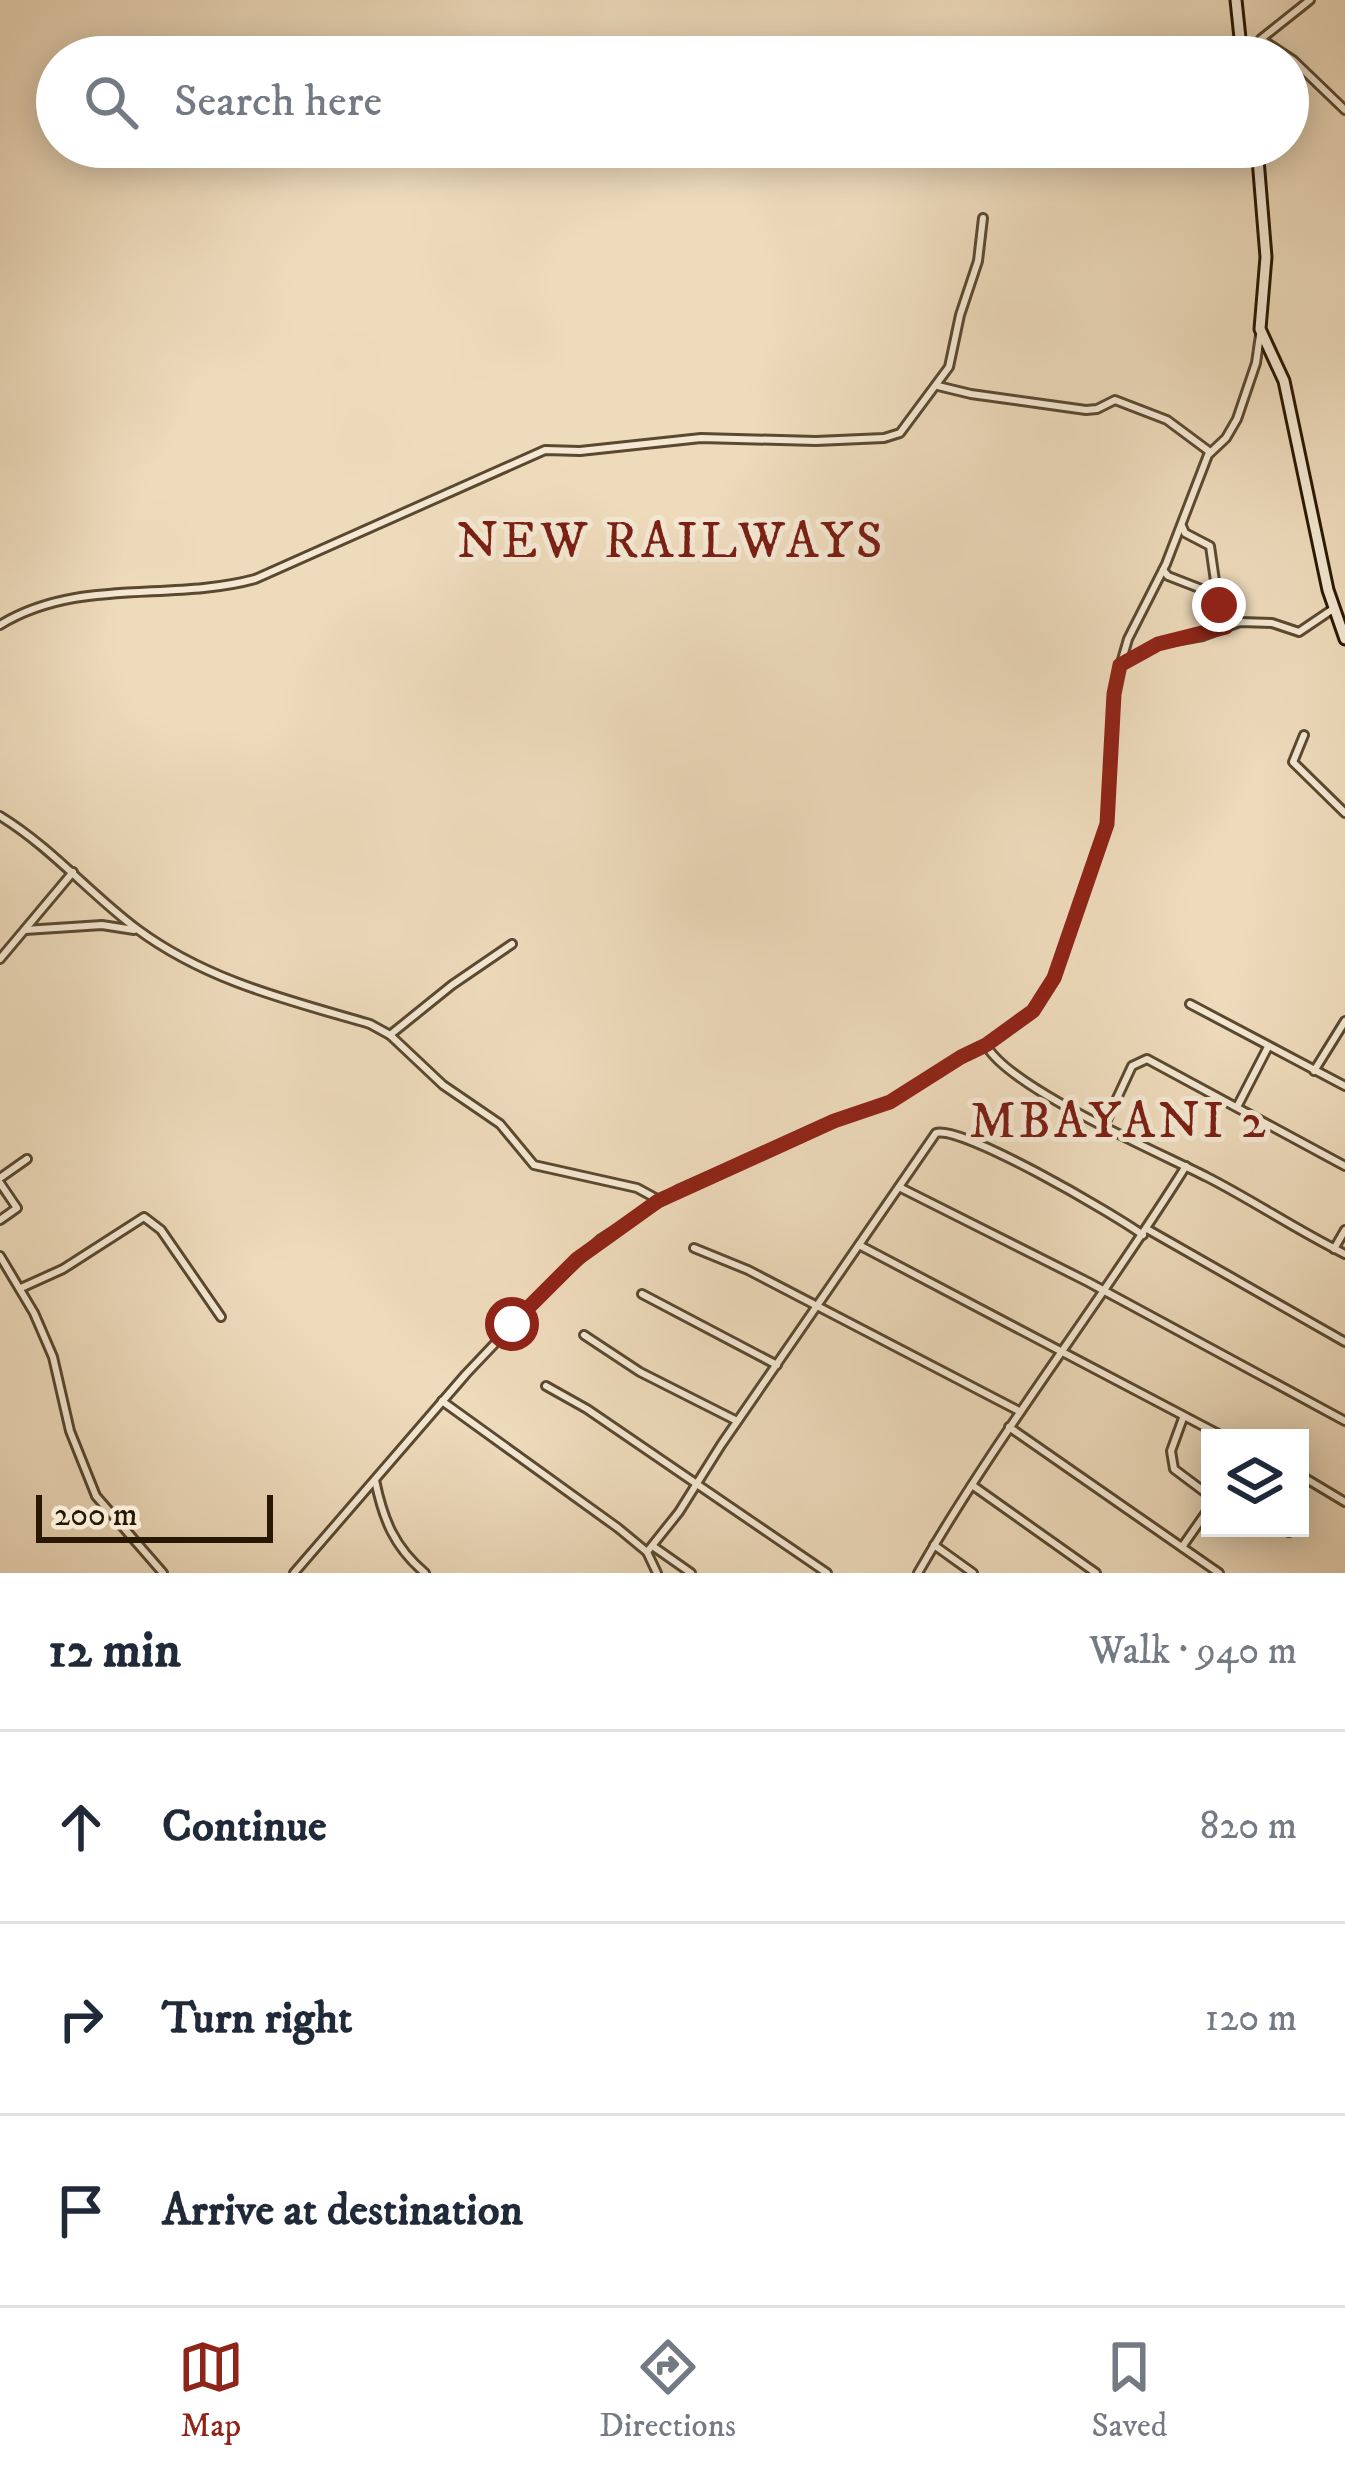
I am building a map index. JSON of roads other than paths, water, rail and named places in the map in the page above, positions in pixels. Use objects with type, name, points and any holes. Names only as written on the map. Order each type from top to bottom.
[{"type":"street","points":[[1236,0],[1240,36]]},
{"type":"street","points":[[1265,36],[1310,0]]},
{"type":"street","points":[[1309,74],[1345,110]]},
{"type":"street","points":[[294,1573],[442,1401],[577,1259],[658,1201],[834,1121],[890,1102],[1033,1011],[1054,978],[1110,812],[1114,694],[1130,633],[1163,570],[1210,452],[1223,442],[1237,419],[1256,363],[1266,257],[1258,168]]},
{"type":"street","points":[[0,625],[50,601],[225,587],[255,579],[545,450],[580,452],[701,438],[884,438],[900,433],[949,367],[978,261],[983,218]]},
{"type":"street","points":[[1260,329],[1284,380],[1334,609],[1345,639]]},
{"type":"street","points":[[938,386],[1086,410],[1114,400],[1167,420],[1210,452]]},
{"type":"street","points":[[1182,525],[1185,532],[1210,546],[1219,616],[1226,627]]},
{"type":"street","points":[[1163,570],[1217,596]]},
{"type":"street","points":[[1120,665],[1158,644],[1226,627],[1261,622],[1299,632],[1334,609]]},
{"type":"street","points":[[1304,734],[1294,762],[1345,813]]},
{"type":"street","points":[[0,816],[27,833],[140,931],[223,980],[370,1024],[390,1035],[443,1085],[500,1124],[533,1165],[637,1188],[658,1201]]},
{"type":"street","points":[[0,959],[73,872]]},
{"type":"street","points":[[25,930],[102,925],[140,931]]},
{"type":"street","points":[[390,1035],[512,944]]},
{"type":"street","points":[[1190,1004],[1345,1086]]},
{"type":"street","points":[[1314,1070],[1345,1021]]},
{"type":"street","points":[[986,1045],[996,1061],[1014,1075],[1345,1254]]},
{"type":"street","points":[[1237,1107],[1268,1047]]},
{"type":"street","points":[[1105,1124],[1132,1066],[1148,1059],[1345,1166]]},
{"type":"street","points":[[650,1549],[932,1137],[947,1131],[1059,1186],[1345,1342]]},
{"type":"street","points":[[0,1220],[17,1208],[0,1180],[26,1159]]},
{"type":"street","points":[[918,1573],[1009,1426],[1186,1166]]},
{"type":"street","points":[[899,1187],[1104,1290],[1345,1421]]},
{"type":"street","points":[[20,1288],[63,1268],[144,1217],[161,1231],[221,1317]]},
{"type":"street","points":[[1334,1249],[1345,1230]]},
{"type":"street","points":[[859,1245],[1208,1429]]},
{"type":"street","points":[[694,1248],[748,1270],[1019,1411]]},
{"type":"street","points":[[0,1256],[53,1358],[70,1431],[96,1496],[163,1573]]},
{"type":"street","points":[[642,1294],[777,1365]]},
{"type":"street","points":[[584,1335],[640,1372],[737,1421]]},
{"type":"street","points":[[546,1386],[827,1573]]},
{"type":"street","points":[[442,1401],[691,1573]]},
{"type":"street","points":[[1184,1417],[1171,1451],[1174,1468],[1201,1489]]},
{"type":"street","points":[[1009,1426],[1219,1573]]},
{"type":"street","points":[[375,1480],[391,1535],[402,1553],[425,1573]]},
{"type":"street","points":[[1309,1480],[1345,1502]]},
{"type":"street","points":[[972,1485],[1096,1573]]},
{"type":"street","points":[[1182,1547],[1201,1521]]},
{"type":"street","points":[[934,1545],[973,1573]]},
{"type":"street","points":[[650,1549],[657,1573]]},
{"type":"district","name":"NEW RAILWAYS","points":[[671,542]]},
{"type":"district","name":"MBAYANI 2","points":[[1119,1122]]}]
